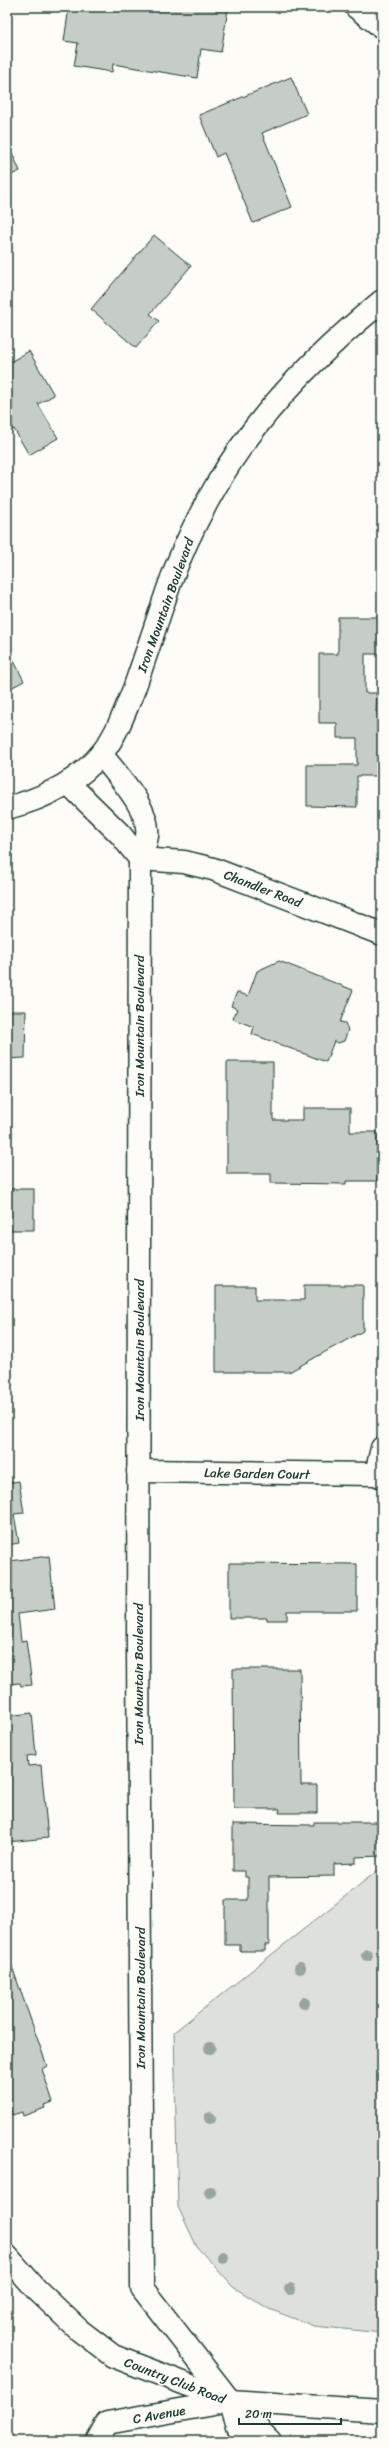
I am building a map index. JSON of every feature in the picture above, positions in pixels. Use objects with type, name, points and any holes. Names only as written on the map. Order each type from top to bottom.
[{"type":"street","points":[[356,7],[382,27]]},
{"type":"street","name":"Iron Mountain Boulevard","points":[[68,783],[88,768],[101,754],[118,729],[178,561],[223,473],[253,431],[281,397],[336,340],[382,301]]},
{"type":"street","name":"Iron Mountain Boulevard","points":[[101,754],[138,803],[146,821],[147,835],[140,859],[138,1471],[142,2288],[230,2401],[270,2441]]},
{"type":"street","points":[[7,808],[44,796],[68,783],[120,834],[140,859]]},
{"type":"street","name":"Chandler Road","points":[[140,859],[184,862],[214,869],[382,934]]},
{"type":"street","name":"Lake Garden Court","points":[[138,1471],[379,1475],[382,1448]]},
{"type":"street","name":"Country Club Road","points":[[7,2256],[36,2289],[77,2328],[113,2356],[230,2401],[382,2411]]},
{"type":"street","points":[[230,2401],[243,2441]]},
{"type":"street","name":"C Avenue","points":[[97,2441],[107,2423],[230,2401]]},
{"type":"shaded area","points":[[382,1867],[382,2333],[314,2326],[269,2309],[233,2287],[197,2247],[178,2207],[174,2032]]},
{"type":"building","points":[[69,7],[218,7],[228,9],[221,52],[201,49],[197,78],[113,64],[112,72],[74,66],[78,43],[64,41]]},
{"type":"building","points":[[291,77],[307,114],[262,133],[292,207],[253,223],[224,153],[216,157],[199,115]]},
{"type":"building","points":[[9,146],[20,171],[7,177],[7,147]]},
{"type":"building","points":[[154,235],[191,266],[150,314],[159,321],[136,348],[91,309]]},
{"type":"building","points":[[29,351],[54,395],[38,404],[58,438],[29,455],[14,429],[7,433],[7,364]]},
{"type":"building","points":[[338,617],[382,617],[382,654],[365,654],[365,693],[377,693],[376,712],[382,712],[382,776],[357,776],[357,807],[307,806],[307,765],[357,765],[357,738],[337,738],[337,723],[319,723],[319,654],[338,654]]},
{"type":"building","points":[[7,647],[24,681],[7,690]]},
{"type":"building","points":[[279,961],[353,990],[340,1022],[345,1023],[348,1030],[344,1041],[338,1043],[334,1041],[326,1062],[252,1034],[254,1027],[233,1019],[237,1009],[231,1006],[237,992],[248,996],[257,971]]},
{"type":"building","points":[[7,1011],[26,1011],[25,1058],[7,1059]]},
{"type":"building","points":[[227,1062],[273,1062],[273,1120],[303,1120],[303,1108],[350,1108],[350,1132],[377,1132],[377,1181],[346,1181],[346,1184],[271,1183],[271,1174],[227,1174]]},
{"type":"building","points":[[7,1189],[34,1189],[34,1230],[7,1230]]},
{"type":"building","points":[[304,1285],[363,1285],[363,1331],[289,1372],[216,1372],[216,1286],[255,1286],[255,1300],[304,1300]]},
{"type":"building","points":[[19,1481],[24,1513],[14,1514],[19,1543],[7,1545],[7,1483]]},
{"type":"building","points":[[49,1556],[55,1609],[18,1614],[21,1641],[26,1640],[32,1685],[21,1686],[20,1683],[7,1684],[7,1571],[11,1571],[10,1561]]},
{"type":"building","points":[[229,1563],[357,1564],[357,1611],[287,1611],[287,1620],[267,1620],[267,1618],[229,1618]]},
{"type":"building","points":[[233,1669],[300,1669],[301,1785],[317,1785],[317,1813],[279,1813],[280,1809],[234,1809]]},
{"type":"building","points":[[32,1713],[36,1755],[27,1756],[28,1766],[41,1765],[48,1838],[7,1842],[7,1716]]},
{"type":"building","points":[[314,1822],[382,1822],[382,1856],[356,1857],[356,1863],[334,1864],[334,1876],[269,1877],[269,1945],[265,1945],[265,1951],[240,1951],[240,1945],[225,1945],[225,1900],[248,1900],[248,1877],[245,1877],[245,1871],[233,1871],[233,1824],[314,1825]]},
{"type":"building","points":[[10,1961],[47,2066],[42,2069],[53,2102],[44,2105],[45,2108],[23,2116],[22,2112],[12,2115],[7,2102],[7,1962]]}]
